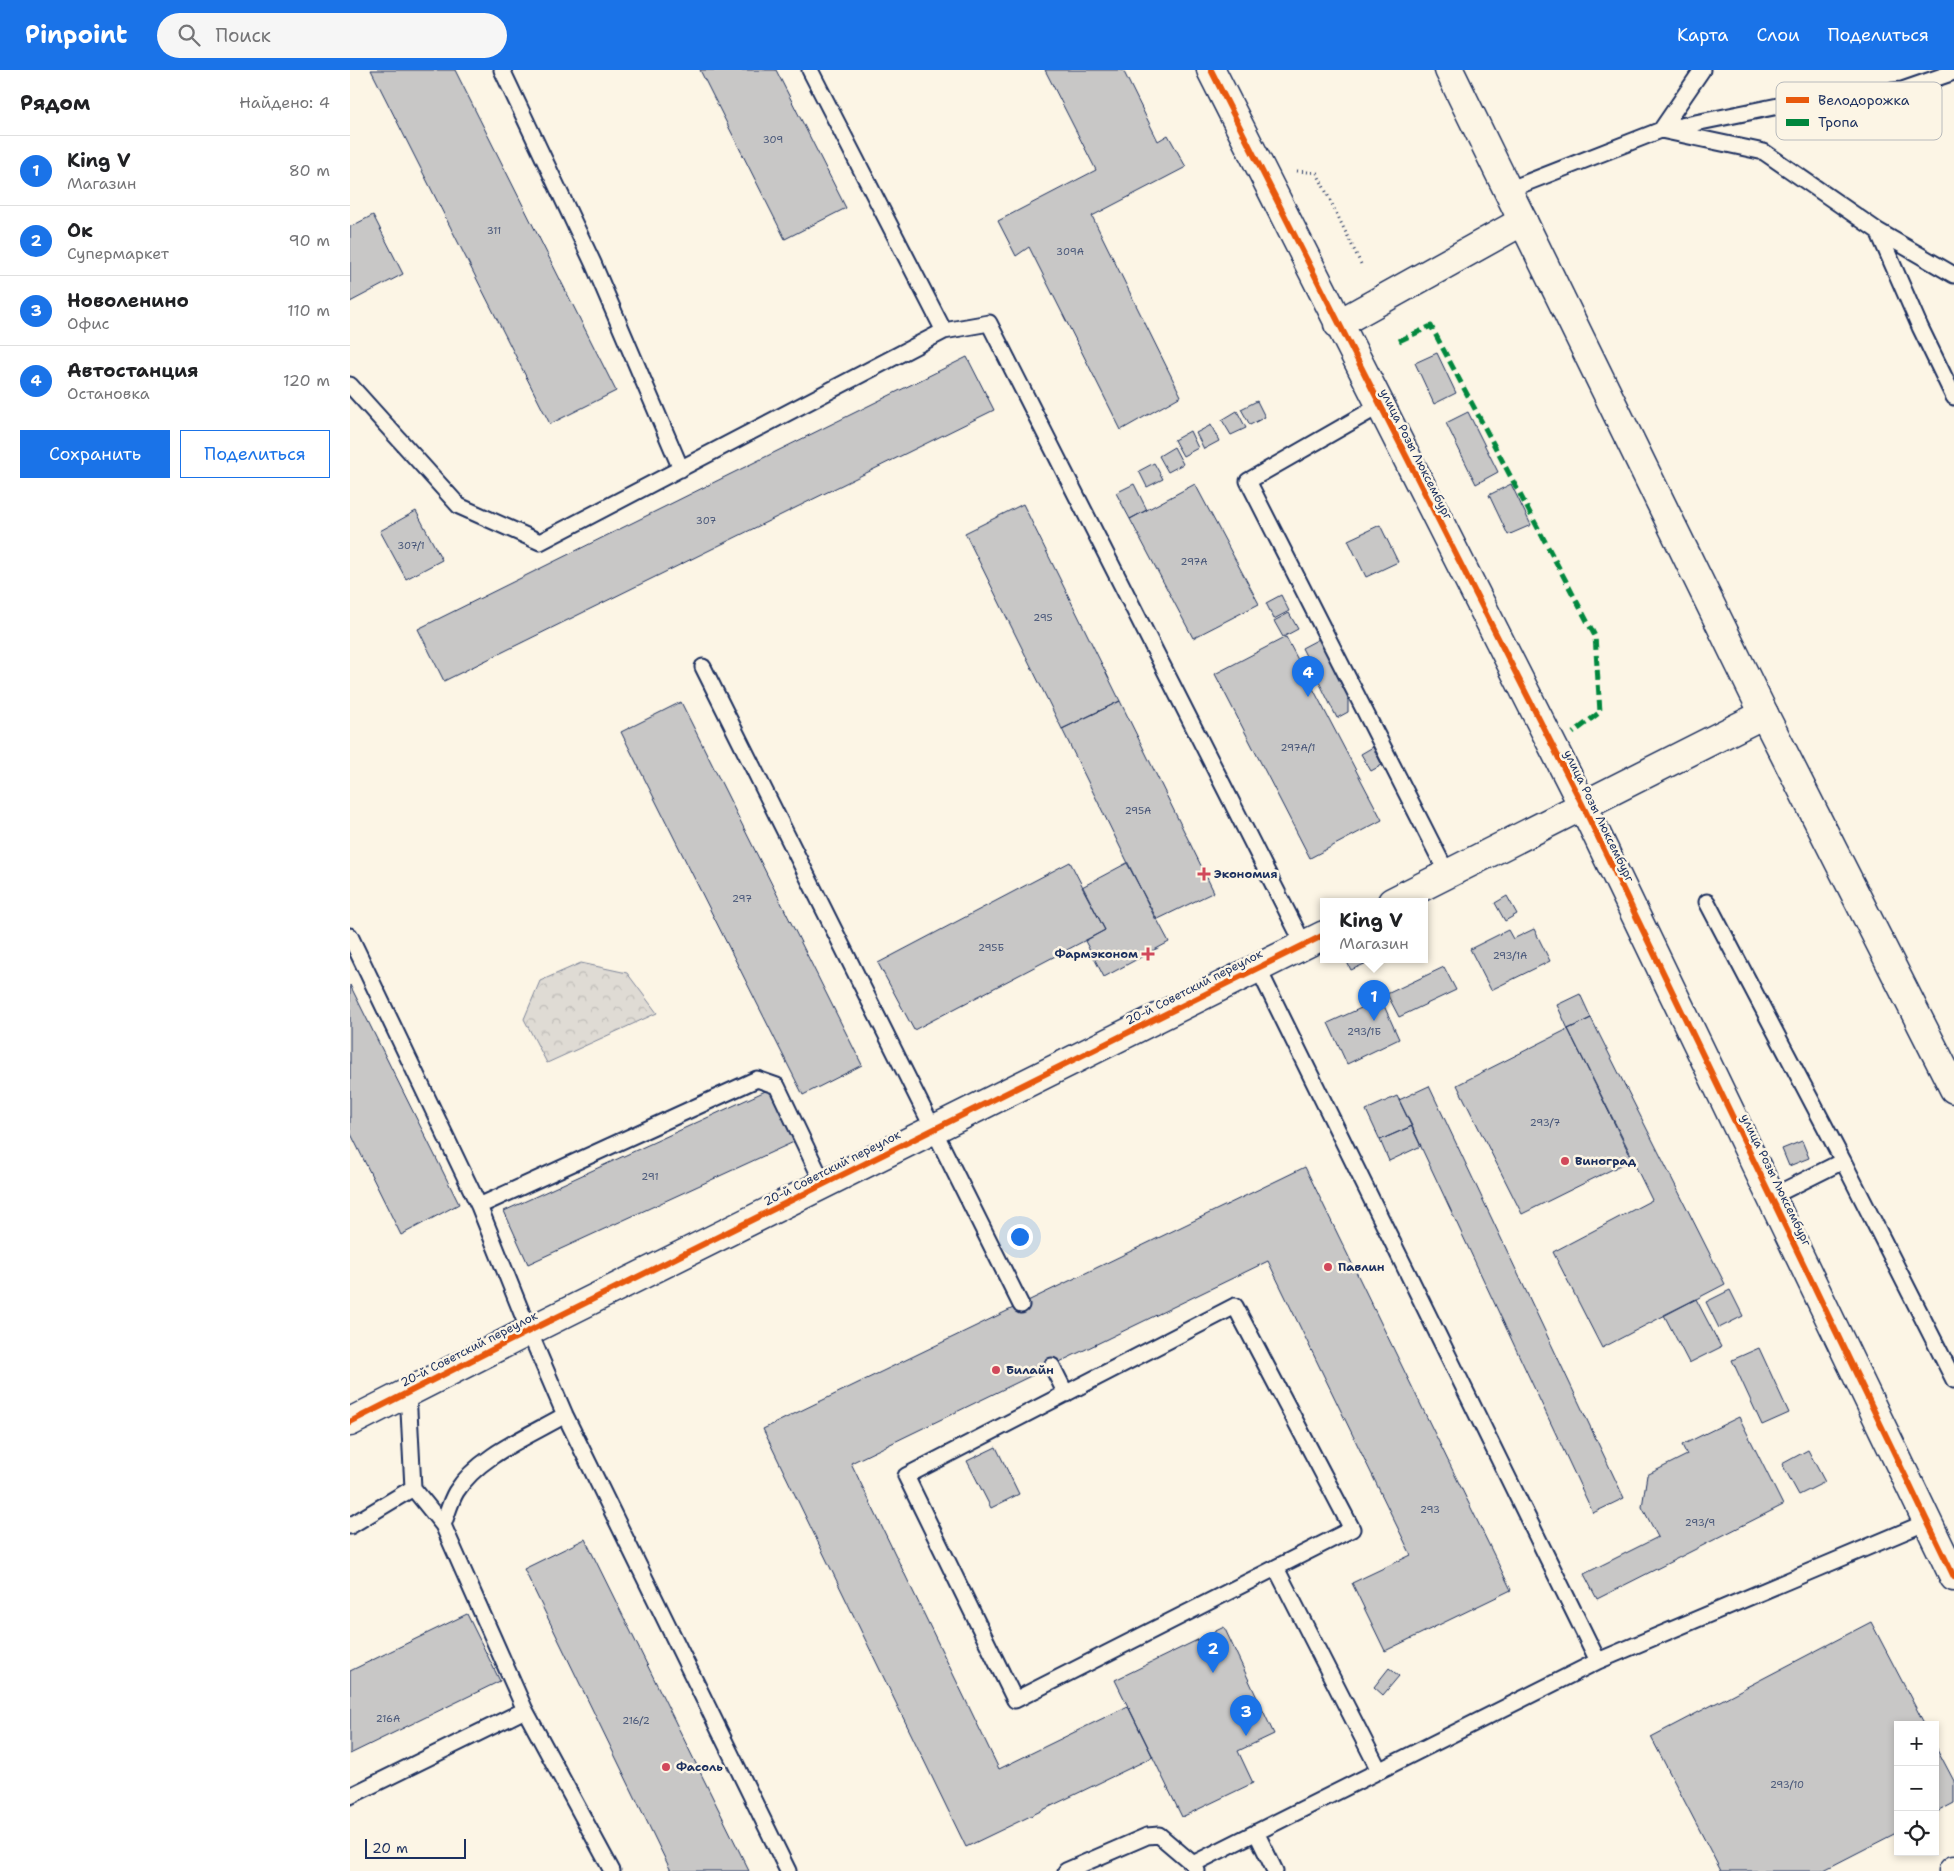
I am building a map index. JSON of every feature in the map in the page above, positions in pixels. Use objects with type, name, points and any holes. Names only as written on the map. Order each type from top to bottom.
[{"type":"street","name":"улица Розы Люксембург","points":[[1211,70],[1379,406],[1583,806],[1954,1578]]},
{"type":"street","points":[[1449,70],[1764,714],[1954,1089]]},
{"type":"street","points":[[1338,324],[1523,220]]},
{"type":"street","points":[[1400,898],[1764,714]]},
{"type":"street","name":"20-й Советский переулок","points":[[350,1422],[1314,940]]},
{"type":"lane","points":[[502,70],[593,263],[681,469]]},
{"type":"lane","points":[[810,70],[944,331]]},
{"type":"lane","points":[[1661,130],[1702,70]]},
{"type":"lane","points":[[1925,82],[1954,72]]},
{"type":"lane","points":[[1508,190],[1661,130],[1776,106]]},
{"type":"lane","points":[[1661,130],[1764,152],[1878,231],[1954,275]]},
{"type":"lane","points":[[1878,231],[1920,327],[1954,397]]},
{"type":"lane","points":[[350,385],[459,506],[540,542],[944,331],[990,323],[1314,940]]},
{"type":"lane","points":[[1379,406],[1248,481],[1448,875]]},
{"type":"lane","points":[[703,667],[1021,1305]]},
{"type":"lane","points":[[1707,902],[1843,1161],[1954,1380]]},
{"type":"lane","points":[[350,936],[480,1206],[529,1331],[565,1415],[788,1871]]},
{"type":"lane","points":[[1258,968],[1598,1661]]},
{"type":"lane","points":[[480,1206],[757,1079],[777,1086],[824,1185]]},
{"type":"lane","points":[[1771,1197],[1843,1161]]},
{"type":"lane","points":[[1235,1306],[1352,1529],[1015,1700],[906,1476],[1066,1394],[1235,1306]]},
{"type":"lane","points":[[1052,1366],[1066,1394]]},
{"type":"lane","points":[[408,1392],[413,1488],[443,1525],[525,1710],[612,1871]]},
{"type":"lane","points":[[443,1525],[455,1493],[470,1474],[488,1459],[565,1415]]},
{"type":"lane","points":[[350,1526],[413,1488]]},
{"type":"lane","points":[[1066,1871],[1147,1836],[1160,1835],[1195,1867],[1256,1832],[1598,1661],[1927,1522]]},
{"type":"lane","points":[[1276,1568],[1380,1770]]},
{"type":"lane","points":[[350,1796],[525,1710]]},
{"type":"lane","points":[[1256,1832],[1275,1871]]},
{"type":"path","points":[[1294,170],[1318,173],[1361,264]]},
{"type":"green space","points":[[581,963],[627,973],[657,1013],[547,1063],[524,1019],[540,981]]},
{"type":"building","points":[[371,70],[455,70],[616,391],[550,424]]},
{"type":"building","points":[[700,70],[776,70],[846,208],[785,239]]},
{"type":"building","points":[[1045,70],[1123,70],[1158,141],[1168,135],[1186,167],[1092,216],[1181,396],[1121,430],[1029,247],[1016,256],[998,221],[1096,170]]},
{"type":"building","points":[[373,215],[403,274],[350,302],[350,227]]},
{"type":"building","points":[[1437,353],[1456,393],[1434,404],[1415,363]]},
{"type":"building","points":[[967,357],[994,410],[444,681],[418,629]]},
{"type":"building","points":[[1257,401],[1265,417],[1250,425],[1241,409]]},
{"type":"building","points":[[1237,411],[1246,428],[1231,435],[1222,420]]},
{"type":"building","points":[[1468,412],[1498,472],[1476,484],[1446,423]]},
{"type":"building","points":[[1211,425],[1219,441],[1204,449],[1196,433]]},
{"type":"building","points":[[1190,431],[1198,448],[1183,456],[1174,440]]},
{"type":"building","points":[[1174,447],[1183,464],[1168,472],[1159,456]]},
{"type":"building","points":[[1154,463],[1163,479],[1147,487],[1139,471]]},
{"type":"building","points":[[1134,484],[1147,510],[1130,519],[1116,493]]},
{"type":"building","points":[[1195,484],[1259,604],[1193,638],[1130,519]]},
{"type":"building","points":[[1511,484],[1531,525],[1508,535],[1489,495]]},
{"type":"building","points":[[1023,504],[1120,701],[1062,729],[965,533]]},
{"type":"building","points":[[416,511],[442,560],[406,579],[380,531]]},
{"type":"building","points":[[1380,525],[1398,562],[1366,577],[1348,540]]},
{"type":"building","points":[[1281,595],[1289,611],[1274,619],[1266,603]]},
{"type":"building","points":[[1289,613],[1298,629],[1283,637],[1274,621]]},
{"type":"building","points":[[1286,637],[1382,820],[1310,858],[1215,674]]},
{"type":"building","points":[[1319,639],[1348,696],[1348,712],[1337,718],[1302,648]]},
{"type":"building","points":[[1120,701],[1214,892],[1156,920],[1062,729]]},
{"type":"building","points":[[681,702],[862,1065],[803,1095],[621,732]]},
{"type":"building","points":[[1373,747],[1382,765],[1371,771],[1361,754]]},
{"type":"building","points":[[1070,862],[1105,930],[914,1030],[878,963]]},
{"type":"building","points":[[1127,863],[1169,942],[1104,977],[1085,941],[1105,930],[1082,887]]},
{"type":"building","points":[[1507,896],[1517,914],[1505,921],[1495,903]]},
{"type":"building","points":[[1534,929],[1550,961],[1491,990],[1470,949],[1508,930],[1513,939]]},
{"type":"building","points":[[1348,963],[1367,963],[1351,970]]},
{"type":"building","points":[[1444,967],[1456,990],[1399,1017],[1387,994]]},
{"type":"building","points":[[350,985],[459,1204],[401,1235],[350,1132]]},
{"type":"building","points":[[1580,994],[1591,1018],[1568,1029],[1557,1005]]},
{"type":"building","points":[[1381,999],[1399,1039],[1347,1064],[1328,1023]]},
{"type":"building","points":[[1591,1018],[1725,1284],[1602,1348],[1553,1252],[1652,1200],[1568,1029]]},
{"type":"building","points":[[1568,1029],[1633,1159],[1522,1214],[1457,1085]]},
{"type":"building","points":[[1429,1086],[1624,1498],[1593,1513],[1399,1100]]},
{"type":"building","points":[[772,1088],[796,1141],[528,1264],[504,1211]]},
{"type":"building","points":[[1397,1096],[1412,1126],[1380,1140],[1366,1110]]},
{"type":"building","points":[[1412,1126],[1421,1146],[1389,1161],[1380,1140]]},
{"type":"building","points":[[1802,1141],[1809,1158],[1789,1166],[1782,1149]]},
{"type":"building","points":[[1305,1167],[1511,1590],[1385,1651],[1352,1583],[1411,1555],[1268,1261],[851,1463],[999,1769],[1128,1706],[1153,1757],[966,1847],[763,1429]]},
{"type":"building","points":[[1730,1290],[1743,1316],[1719,1328],[1706,1302]]},
{"type":"building","points":[[1696,1299],[1721,1347],[1689,1363],[1664,1315]]},
{"type":"building","points":[[1759,1348],[1789,1413],[1762,1425],[1732,1360]]},
{"type":"building","points":[[1739,1417],[1783,1505],[1597,1599],[1584,1574],[1658,1537],[1642,1507],[1647,1475],[1687,1455],[1682,1445]]},
{"type":"building","points":[[996,1447],[1019,1494],[991,1508],[967,1461]]},
{"type":"building","points":[[1808,1450],[1825,1482],[1799,1495],[1782,1464]]},
{"type":"building","points":[[585,1539],[749,1871],[671,1871],[524,1569]]},
{"type":"building","points":[[467,1614],[500,1681],[350,1754],[350,1671]]},
{"type":"building","points":[[1871,1622],[1923,1721],[1894,1721],[1894,1834],[1822,1871],[1721,1871],[1651,1737]]},
{"type":"building","points":[[1224,1627],[1274,1734],[1238,1751],[1253,1783],[1182,1817],[1115,1680]]},
{"type":"building","points":[[1389,1668],[1399,1676],[1383,1695],[1374,1687]]},
{"type":"building","points":[[1939,1753],[1954,1781],[1954,1803],[1939,1811]]},
{"type":"marked path","points":[[1399,341],[1431,326],[1595,636],[1600,712],[1573,733]]},
{"type":"cycle path","points":[[1211,70],[1583,806],[1954,1577]]},
{"type":"cycle path","points":[[350,1422],[1320,937]]},
{"type":"place","name":"Автостанция","points":[[1308,697]]},
{"type":"place","name":"Экономия","points":[[1204,874]]},
{"type":"place","name":"Фармэконом","points":[[1148,954]]},
{"type":"place","name":"King V","points":[[1374,1021]]},
{"type":"place","name":"Виноград","points":[[1565,1161]]},
{"type":"place","name":"Павлин","points":[[1328,1267]]},
{"type":"place","name":"Билайн","points":[[996,1370]]},
{"type":"place","name":"Ок","points":[[1213,1673]]},
{"type":"place","name":"Новоленино","points":[[1246,1736]]},
{"type":"place","name":"Фасоль","points":[[666,1767]]}]
